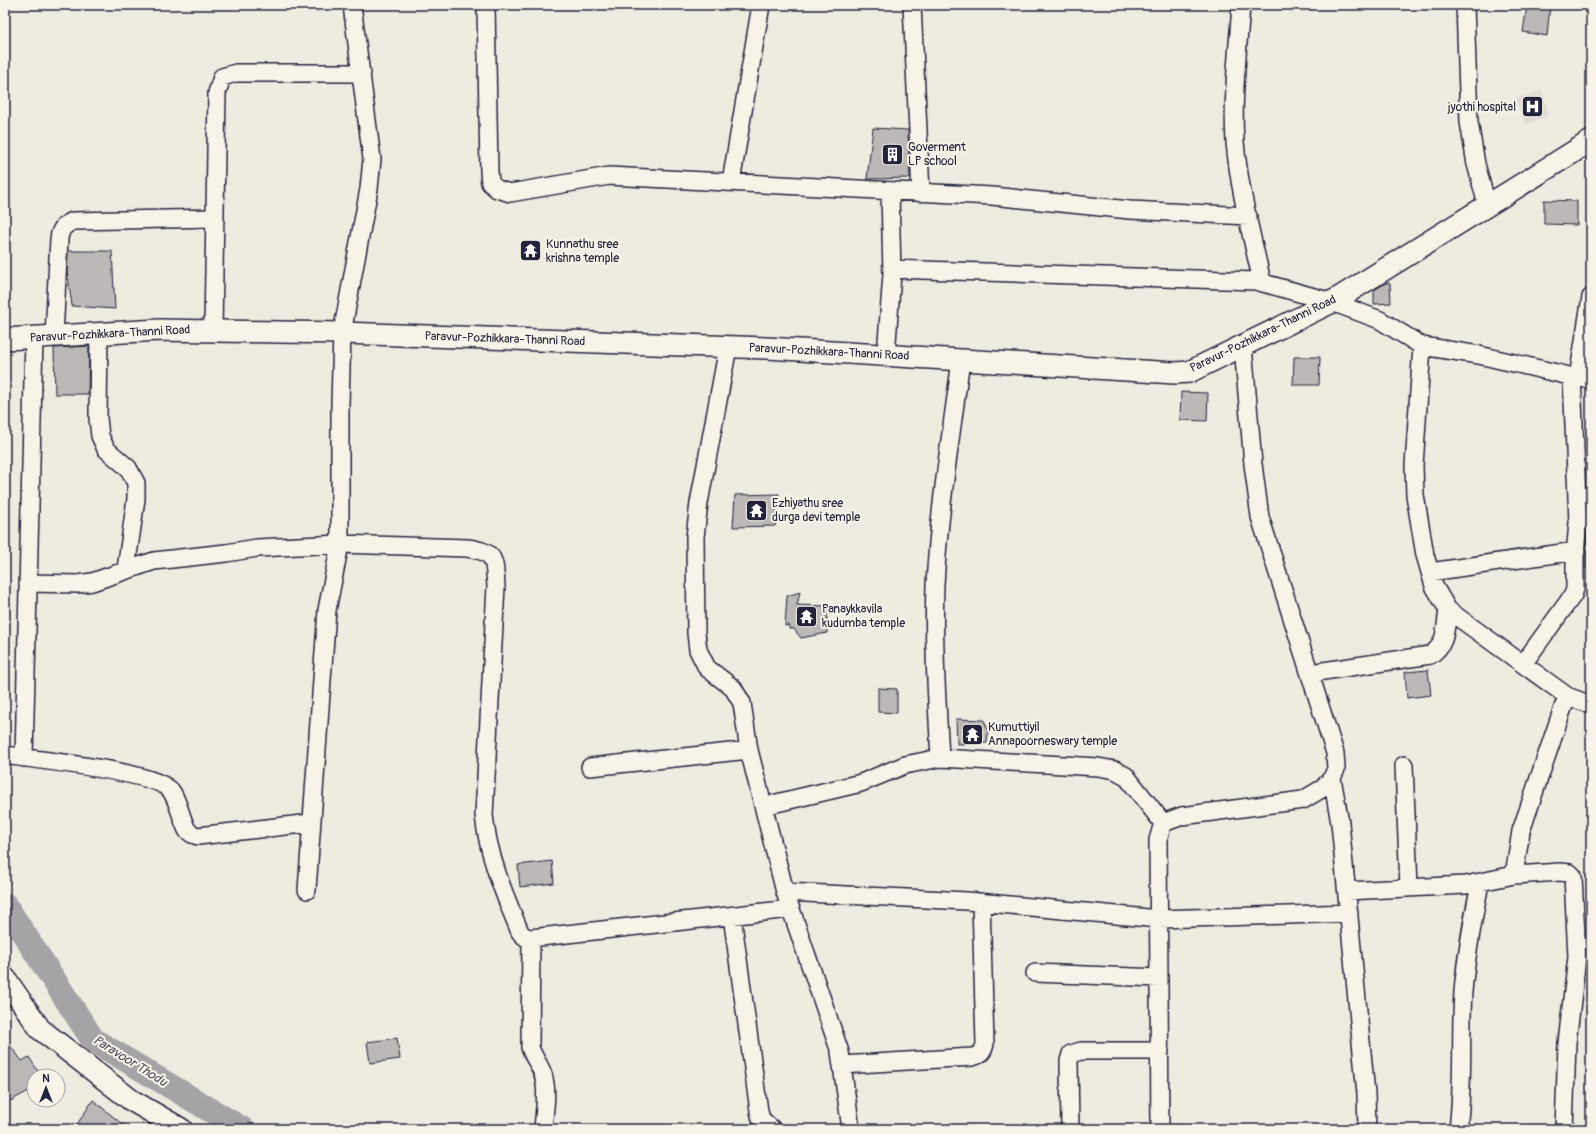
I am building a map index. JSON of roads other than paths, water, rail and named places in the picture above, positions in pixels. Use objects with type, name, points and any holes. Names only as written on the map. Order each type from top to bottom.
[{"type":"main road","name":"Paravur-Pozhikkara-Thanni Road","points":[[5,339],[159,330],[342,333],[728,346],[1175,373],[1189,372],[1332,302],[1591,141]]},
{"type":"main road","points":[[5,978],[40,1028],[131,1100],[181,1129]]},
{"type":"street","points":[[307,890],[327,610],[340,544],[340,404],[342,333],[370,189],[372,159],[352,5]]},
{"type":"street","points":[[486,5],[488,171],[490,183],[498,189],[510,193],[610,176],[890,192],[992,196],[1130,210],[1248,216]]},
{"type":"street","points":[[731,182],[761,5]]},
{"type":"street","points":[[912,5],[921,193]]},
{"type":"street","points":[[1241,5],[1235,100],[1235,141],[1248,216],[1262,282]]},
{"type":"street","points":[[1466,5],[1469,122],[1476,164],[1487,205]]},
{"type":"street","points":[[213,330],[216,93],[222,77],[236,73],[362,73]]},
{"type":"street","points":[[886,355],[892,269],[890,192]]},
{"type":"street","points":[[24,758],[28,583],[44,337],[60,230],[72,221],[215,218]]},
{"type":"street","points":[[892,269],[1237,279],[1262,282],[1332,302],[1380,320],[1422,346],[1479,355],[1580,378]]},
{"type":"street","points":[[1523,664],[1573,595],[1575,585],[1578,523],[1580,378],[1591,297]]},
{"type":"street","points":[[99,333],[98,418],[100,436],[106,449],[128,468],[136,483],[136,499],[126,569]]},
{"type":"street","points":[[728,346],[699,503],[695,537],[696,633],[698,650],[707,668],[733,688],[740,698],[749,750],[784,892],[840,1052],[851,1129]]},
{"type":"street","points":[[1163,823],[1182,816],[1303,800],[1323,788],[1332,778],[1337,762],[1260,517],[1253,464],[1243,346]]},
{"type":"street","points":[[1422,346],[1414,466],[1415,494],[1425,555],[1434,586],[1448,610],[1567,696],[1591,705]]},
{"type":"street","points":[[940,758],[934,648],[935,586],[942,500],[960,360]]},
{"type":"street","points":[[28,583],[78,584],[92,582],[126,569],[154,561],[256,548],[340,544],[467,548],[483,550],[491,556],[495,565],[496,586],[484,815],[486,839],[492,859],[520,932],[525,937],[531,938],[790,909]]},
{"type":"street","points":[[1430,572],[1576,551]]},
{"type":"street","points":[[1310,673],[1430,655],[1439,650],[1442,643],[1448,610]]},
{"type":"street","points":[[1514,875],[1521,831],[1567,696]]},
{"type":"street","points":[[590,767],[749,750]]},
{"type":"street","points":[[5,755],[115,771],[154,780],[164,785],[171,791],[187,830],[198,836],[311,823]]},
{"type":"street","points":[[764,806],[861,783],[906,764],[940,758],[1098,767],[1115,770],[1126,776],[1163,823]]},
{"type":"street","points":[[1404,765],[1410,888]]},
{"type":"street","points":[[1332,778],[1338,808],[1347,891],[1366,1094],[1367,1129]]},
{"type":"street","points":[[1160,1129],[1158,840],[1163,823]]},
{"type":"street","points":[[1347,891],[1480,883],[1514,875],[1570,873],[1574,880],[1577,957],[1567,1044],[1564,1129]]},
{"type":"street","points":[[1458,1129],[1462,1098],[1463,992],[1468,946],[1480,883]]},
{"type":"street","points":[[784,892],[981,902],[1159,919],[1349,913]]},
{"type":"street","points":[[842,1065],[972,1057],[978,1056],[983,1052],[985,1044],[981,902]]},
{"type":"street","points":[[732,916],[759,1112],[761,1119],[772,1129]]},
{"type":"street","points":[[531,938],[530,1047],[532,1055],[544,1078],[546,1089],[543,1129]]},
{"type":"street","points":[[1035,973],[1159,978]]},
{"type":"street","points":[[1070,1129],[1069,1061],[1071,1054],[1081,1051],[1160,1051]]},
{"type":"waterway","name":"Paravoor Thodu","points":[[5,905],[93,1040],[242,1129]]},
{"type":"place","name":"jyothi hospital","points":[[1532,107]]},
{"type":"place","name":"Goverment LP school","points":[[892,154]]},
{"type":"place","name":"Kunnathu sree krishna temple","points":[[531,251]]},
{"type":"place","name":"Ezhiyathu sree durga devi temple","points":[[756,510]]},
{"type":"place","name":"Panaykkavila kudumba temple","points":[[807,616]]},
{"type":"place","name":"Kumuttiyil Annapoorneswary temple","points":[[972,734]]}]
